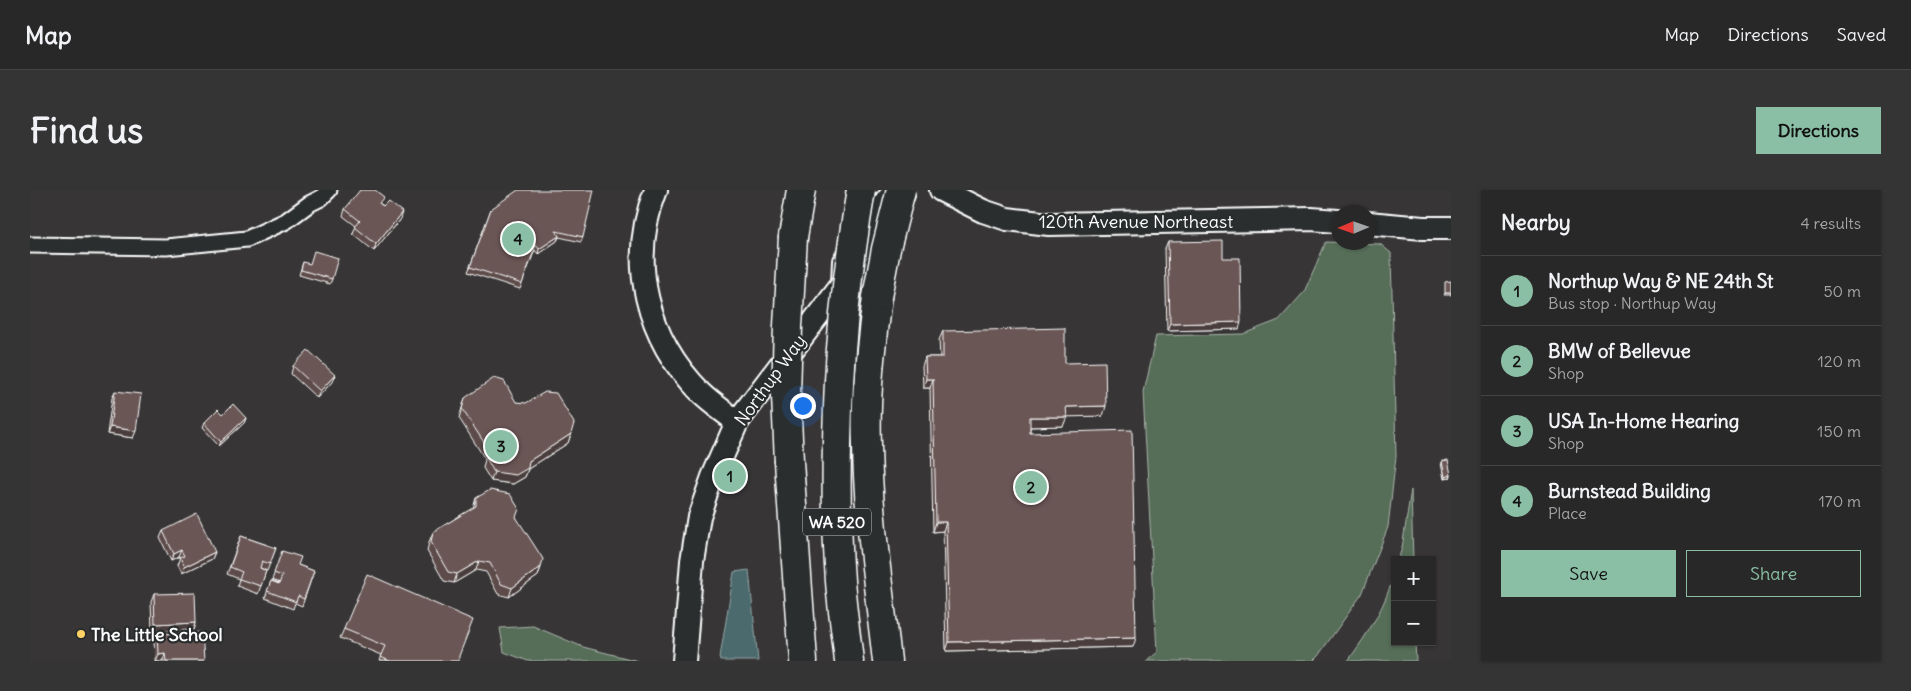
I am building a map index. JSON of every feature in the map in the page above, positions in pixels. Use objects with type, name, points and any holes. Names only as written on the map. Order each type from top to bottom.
[{"type":"highway","points":[[793,237],[794,190]]},
{"type":"highway","name":"WA 520","points":[[801,190],[793,237],[786,395],[788,462],[803,661]]},
{"type":"highway","name":"WA 520","points":[[849,661],[840,584],[835,484],[841,337],[861,190]]},
{"type":"highway","points":[[887,661],[868,480],[866,412],[877,297],[886,249],[903,192]]},
{"type":"street","points":[[30,245],[166,247],[248,239],[286,222],[321,198],[329,190]]},
{"type":"street","points":[[656,190],[645,228],[642,266],[646,299],[658,333],[676,365],[701,394],[737,422]]},
{"type":"street","name":"120th Avenue Northeast","points":[[941,190],[983,211],[1007,219],[1049,224],[1331,220]]},
{"type":"street","name":"Northup Way","points":[[684,661],[692,561],[699,517],[713,477],[737,422],[842,284],[844,261],[888,199],[903,192]]},
{"type":"street","points":[[1376,224],[1423,228],[1451,228]]},
{"type":"green space","points":[[1326,242],[1331,242],[1331,250],[1376,250],[1376,244],[1380,244],[1391,253],[1396,456],[1388,527],[1362,594],[1313,661],[1146,661],[1157,652],[1143,392],[1156,336],[1243,334],[1279,320],[1304,292]]},
{"type":"green space","points":[[1411,490],[1413,556],[1399,556]]},
{"type":"green space","points":[[1391,583],[1391,646],[1415,646],[1416,661],[1348,661],[1376,619]]},
{"type":"green space","points":[[533,626],[583,647],[638,661],[528,661],[504,652],[500,628]]},
{"type":"water","points":[[749,570],[758,661],[721,661],[720,657],[734,572]]},
{"type":"building","points":[[360,190],[375,190],[384,197],[379,203],[383,206],[388,201],[402,212],[376,244],[355,227],[360,221],[345,209]]},
{"type":"building","points":[[518,190],[594,190],[583,237],[556,231],[559,236],[539,249],[536,245],[522,284],[470,267],[491,209]]},
{"type":"building","points":[[1223,241],[1223,258],[1240,258],[1241,322],[1170,324],[1168,242]]},
{"type":"building","points":[[314,251],[338,258],[332,279],[301,270],[303,262],[310,264]]},
{"type":"building","points":[[1451,281],[1451,293],[1445,293],[1445,282]]},
{"type":"building","points":[[1065,328],[1065,363],[1105,362],[1106,406],[1066,407],[1067,417],[1030,417],[1030,433],[1132,430],[1136,638],[949,642],[946,522],[936,522],[933,379],[926,379],[925,357],[943,357],[943,331]]},
{"type":"building","points":[[308,350],[335,375],[320,391],[293,366]]},
{"type":"building","points":[[494,378],[504,381],[516,402],[526,403],[545,392],[556,393],[574,423],[571,434],[529,461],[528,468],[516,475],[494,472],[486,458],[489,450],[462,409],[465,398]]},
{"type":"building","points":[[115,391],[141,394],[136,431],[110,427]]},
{"type":"building","points":[[233,404],[246,418],[221,442],[204,423],[218,409],[223,414]]},
{"type":"building","points":[[1448,460],[1451,475],[1445,477],[1442,461]]},
{"type":"building","points":[[490,490],[510,494],[519,509],[516,517],[543,559],[541,567],[512,588],[501,584],[490,563],[479,561],[457,574],[448,572],[431,542],[433,532],[476,506],[476,498]]},
{"type":"building","points":[[197,514],[215,552],[184,567],[180,558],[185,556],[182,550],[174,554],[163,531]]},
{"type":"building","points":[[241,536],[276,548],[270,564],[262,561],[260,568],[266,571],[261,586],[239,579],[242,572],[230,567]]},
{"type":"building","points":[[282,551],[301,557],[298,565],[314,571],[304,599],[298,596],[296,602],[267,591],[271,581],[279,584],[282,576],[274,573]]},
{"type":"building","points":[[367,574],[473,620],[459,656],[459,661],[390,661],[380,657],[385,646],[344,629]]},
{"type":"building","points":[[195,593],[196,622],[155,624],[154,594]]},
{"type":"building","points":[[202,632],[204,661],[166,661],[165,653],[158,654],[157,634],[182,633],[182,642],[192,642],[192,633]]},
{"type":"place","name":"Burnstead Building","points":[[518,239]]},
{"type":"place","name":"USA In-Home Hearing","points":[[501,446]]},
{"type":"place","name":"Northup Way & NE 24th St","points":[[730,476]]},
{"type":"place","name":"BMW of Bellevue","points":[[1031,487]]},
{"type":"place","name":"The Little School","points":[[81,634]]}]
